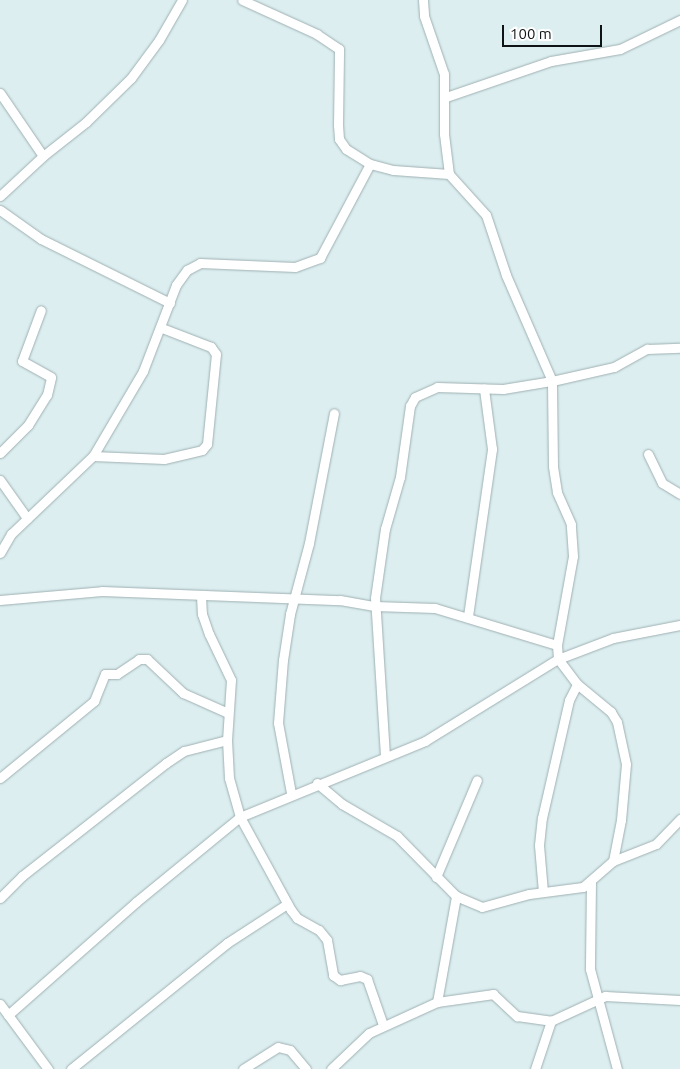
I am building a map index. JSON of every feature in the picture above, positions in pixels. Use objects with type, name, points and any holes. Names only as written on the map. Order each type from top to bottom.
[{"type":"street","points":[[0,196],[42,156],[86,122],[131,78],[159,40],[182,0]]},
{"type":"street","points":[[242,0],[335,44],[339,53],[340,139],[346,149],[370,164],[393,170],[449,174]]},
{"type":"street","points":[[424,0],[424,16],[444,74],[446,97],[444,134],[449,174],[486,215],[506,275],[552,381],[553,466],[557,492],[571,524],[573,556],[557,645],[558,660],[577,684],[611,712],[623,747],[625,780],[613,861]]},
{"type":"street","points":[[446,97],[551,61],[620,49],[680,20]]},
{"type":"street","points":[[0,93],[42,156]]},
{"type":"street","points":[[0,553],[11,534],[93,456],[143,371],[162,328],[176,285],[187,270],[200,263],[295,266],[320,258],[370,164]]},
{"type":"street","points":[[0,210],[41,239],[170,302]]},
{"type":"street","points":[[2,447],[28,425],[47,395],[51,377],[22,361],[41,310]]},
{"type":"street","points":[[93,456],[164,459],[202,450],[207,444],[216,354],[211,347],[162,328]]},
{"type":"street","points":[[385,756],[374,606],[385,529],[400,477],[410,406],[422,392],[437,387],[504,389],[552,381],[614,367],[647,349],[680,348]]},
{"type":"street","points":[[468,616],[492,449],[484,389]]},
{"type":"street","points":[[292,794],[280,740],[278,711],[294,598],[313,526],[334,412]]},
{"type":"street","points":[[648,454],[662,483],[680,494]]},
{"type":"street","points":[[0,480],[27,518]]},
{"type":"street","points":[[0,600],[102,592],[340,600],[374,606],[435,608],[468,616],[557,645]]},
{"type":"street","points":[[201,596],[202,614],[209,634],[231,680],[227,740],[230,778],[240,817],[287,904],[297,918],[319,930],[327,940],[335,979],[360,976],[367,979],[383,1025]]},
{"type":"street","points":[[8,1015],[240,817],[317,783],[425,740],[558,660],[613,638],[680,625]]},
{"type":"street","points":[[0,778],[94,701],[105,674],[117,674],[139,659],[146,659],[183,693],[228,713]]},
{"type":"street","points":[[544,892],[539,845],[542,818],[569,700],[577,684]]},
{"type":"street","points":[[0,898],[22,876],[166,763],[190,749],[227,740]]},
{"type":"street","points":[[436,877],[477,780]]},
{"type":"street","points":[[317,783],[342,804],[396,836],[456,896],[475,906],[488,907],[544,892],[574,889],[591,882],[613,861],[649,848],[680,820]]},
{"type":"street","points":[[591,882],[590,969],[617,1069]]},
{"type":"street","points":[[437,1002],[456,896]]},
{"type":"street","points":[[71,1069],[227,943],[287,904]]},
{"type":"street","points":[[330,1069],[369,1033],[437,1002],[493,994],[517,1016],[551,1021],[597,1000],[630,995],[680,1000]]},
{"type":"street","points":[[0,1004],[48,1069]]},
{"type":"street","points":[[535,1069],[551,1021]]},
{"type":"street","points":[[243,1069],[278,1047],[290,1050],[306,1069]]}]
